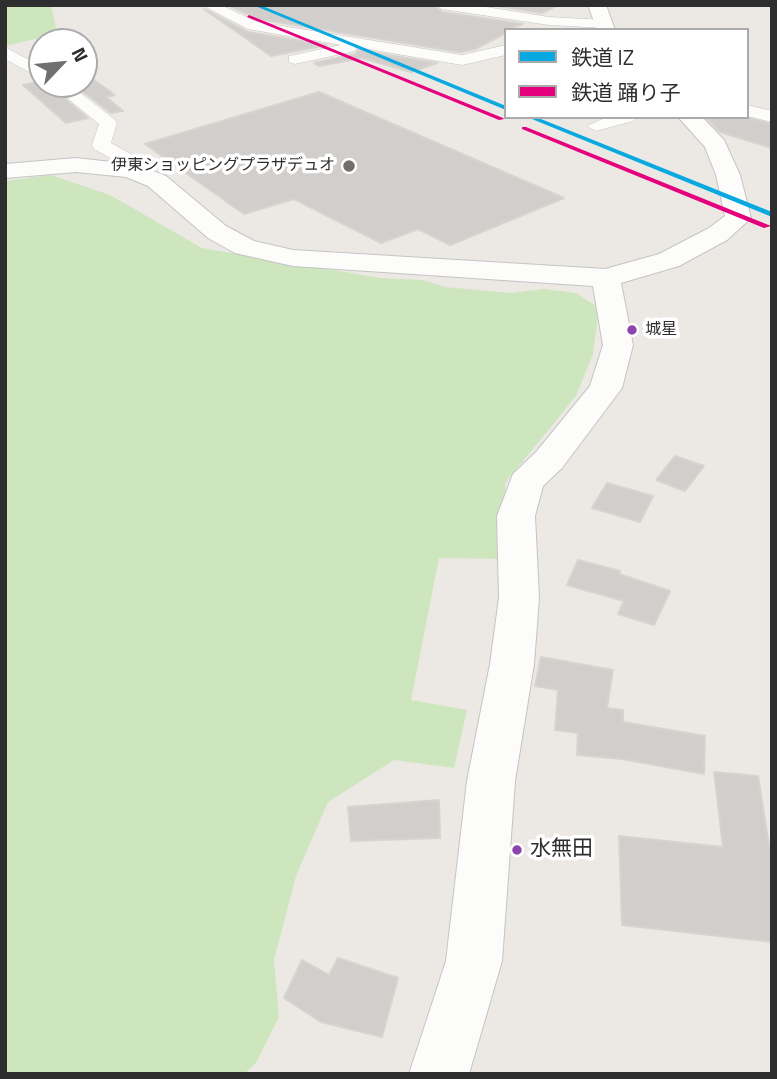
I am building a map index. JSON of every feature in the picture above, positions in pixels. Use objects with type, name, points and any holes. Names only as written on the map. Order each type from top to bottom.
[{"type":"street","points":[[212,7],[233,5]]},
{"type":"street","points":[[442,5],[606,27],[597,5]]},
{"type":"street","points":[[212,7],[253,26],[359,41],[462,60],[504,50]]},
{"type":"street","points":[[295,59],[348,48],[359,41]]},
{"type":"street","points":[[5,52],[13,62]]},
{"type":"street","points":[[76,98],[108,123],[101,145],[131,162],[130,170]]},
{"type":"street","points":[[749,111],[772,117]]},
{"type":"street","points":[[596,126],[620,119]]},
{"type":"street","points":[[5,171],[76,165],[130,170],[157,181],[217,232],[245,247],[292,258],[606,278],[669,260],[718,234],[738,218],[728,175],[716,145],[691,119]]},
{"type":"street","points":[[439,1074],[474,961],[491,781],[512,664],[519,598],[516,516],[526,482],[549,460],[606,388],[618,345],[606,278]]},
{"type":"green space","points":[[5,5],[51,5],[56,28],[28,28],[28,41],[5,46]]},
{"type":"green space","points":[[51,175],[110,195],[202,248],[381,278],[423,280],[445,287],[511,293],[544,289],[576,293],[599,308],[593,354],[576,396],[505,483],[508,559],[439,558],[411,700],[467,710],[454,768],[394,760],[328,802],[296,876],[274,960],[279,1017],[256,1063],[244,1074],[5,1074],[5,181]]},
{"type":"building","points":[[228,5],[432,5],[442,12],[523,24],[504,28],[504,34],[475,49],[460,52],[258,19]]},
{"type":"building","points":[[491,5],[558,5],[542,13]]},
{"type":"building","points":[[204,9],[248,32],[327,45],[271,56]]},
{"type":"building","points":[[358,50],[437,63],[411,72],[362,58],[319,66],[314,63],[356,54]]},
{"type":"building","points":[[98,83],[115,95],[106,97],[123,111],[111,113],[91,98],[98,98]]},
{"type":"building","points":[[319,92],[564,198],[450,245],[418,229],[381,243],[294,199],[244,214],[145,144]]},
{"type":"building","points":[[38,98],[64,98],[88,118],[66,123]]},
{"type":"building","points":[[749,118],[772,124],[772,148],[720,132],[708,119]]},
{"type":"building","points":[[675,456],[704,466],[685,491],[656,480]]},
{"type":"building","points":[[607,483],[653,496],[640,522],[592,508]]},
{"type":"building","points":[[578,560],[620,571],[619,574],[670,591],[654,625],[618,614],[624,601],[567,585]]},
{"type":"building","points":[[541,657],[613,670],[607,708],[623,710],[623,722],[705,736],[704,774],[622,759],[577,755],[578,733],[555,730],[558,690],[535,686]]},
{"type":"building","points":[[714,772],[758,776],[769,846],[772,847],[772,942],[622,925],[619,836],[723,847]]},
{"type":"building","points":[[439,800],[440,838],[351,841],[348,807]]},
{"type":"building","points":[[338,958],[398,978],[382,1037],[321,1022],[284,998],[302,960],[329,975]]},
{"type":"rail line","name":"IZ","points":[[255,5],[504,107]]},
{"type":"rail line","name":"踊り子","points":[[249,16],[501,119]]},
{"type":"rail line","name":"IZ","points":[[535,119],[772,215]]},
{"type":"rail line","name":"踊り子","points":[[524,128],[767,226]]},
{"type":"place","name":"伊東ショッピングプラザデュオ","points":[[349,166]]},
{"type":"place","name":"城星","points":[[632,330]]},
{"type":"place","name":"水無田","points":[[517,850]]}]
